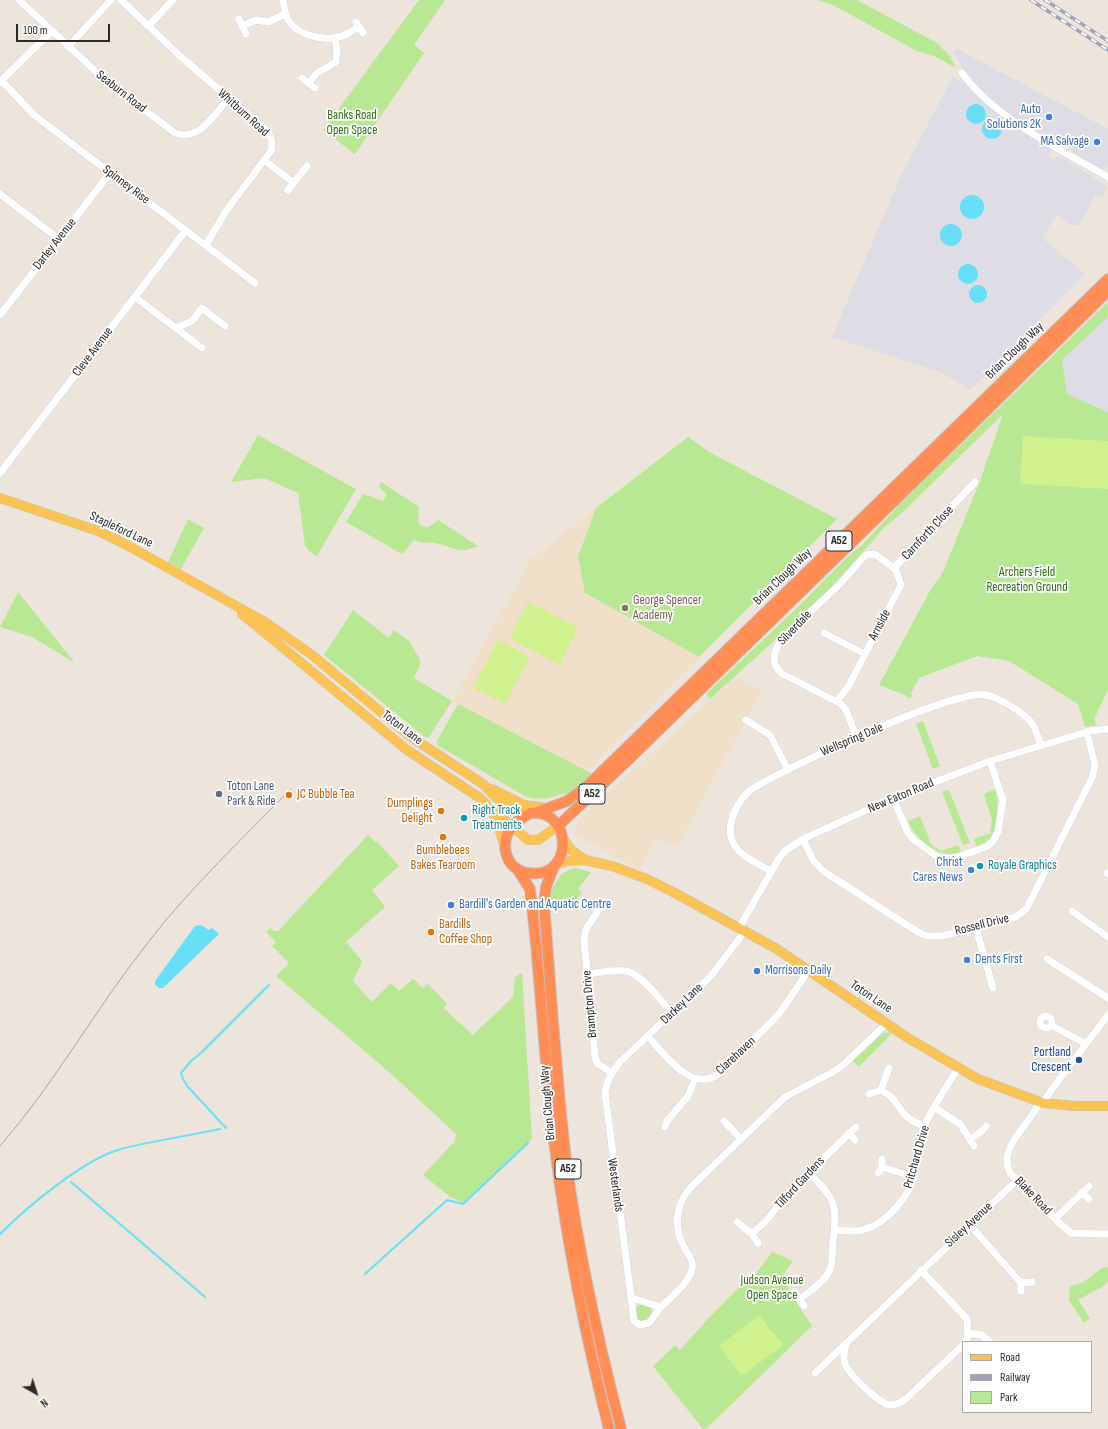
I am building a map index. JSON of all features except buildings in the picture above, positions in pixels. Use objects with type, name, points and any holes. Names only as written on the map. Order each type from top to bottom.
[{"type":"highway","name":"Brian Clough Way","points":[[511,827],[518,821],[533,813],[567,801],[584,789],[1108,278]]},
{"type":"highway","name":"Brian Clough Way","points":[[558,826],[625,763],[880,515],[1108,291]]},
{"type":"highway","points":[[533,813],[548,817],[558,826],[563,838]]},
{"type":"highway","points":[[504,844],[511,827]]},
{"type":"highway","name":"Brian Clough Way","points":[[563,838],[562,854],[546,886],[544,904],[566,1160],[582,1261],[602,1354],[621,1429]]},
{"type":"highway","name":"Brian Clough Way","points":[[504,844],[510,862],[518,870],[530,889],[556,1156],[570,1254],[594,1370],[610,1429]]},
{"type":"highway","points":[[518,870],[540,874],[556,865]]},
{"type":"main road","name":"Stapleford Lane","points":[[0,498],[110,537],[280,632]]},
{"type":"main road","name":"Stapleford Lane","points":[[223,600],[270,639]]},
{"type":"main road","name":"Toton Lane","points":[[280,632],[312,655],[411,737],[483,784],[507,808],[518,813],[533,813]]},
{"type":"main road","name":"Toton Lane","points":[[270,639],[407,750],[480,798],[491,807],[498,820],[504,844]]},
{"type":"main road","points":[[483,784],[524,805],[549,808]]},
{"type":"main road","points":[[491,807],[523,837],[533,841],[542,838],[558,826]]},
{"type":"main road","name":"Toton Lane","points":[[563,838],[570,849],[585,860]]},
{"type":"main road","name":"Toton Lane","points":[[556,865],[575,860],[585,860],[612,866],[647,879],[742,929],[809,970],[887,1023],[978,1079],[1041,1103],[1074,1106],[1108,1106]]},
{"type":"street","name":"Seaburn Road","points":[[19,0],[51,32],[118,91],[180,135],[191,135],[198,132],[228,99]]},
{"type":"street","points":[[68,47],[111,0]]},
{"type":"street","name":"Whitburn Road","points":[[121,0],[228,99],[270,135],[272,146],[264,160],[226,211],[206,245]]},
{"type":"street","points":[[148,26],[173,0]]},
{"type":"street","points":[[283,0],[285,14],[294,27],[304,33],[323,38],[335,38],[359,28]]},
{"type":"street","points":[[242,26],[256,20],[268,22],[285,14]]},
{"type":"street","points":[[239,19],[246,34]]},
{"type":"street","points":[[1,82],[51,32]]},
{"type":"street","points":[[315,88],[305,80],[336,62],[337,50],[335,38]]},
{"type":"street","points":[[962,73],[980,92],[1009,118],[1108,177]]},
{"type":"street","name":"Spinney Rise","points":[[1,82],[29,110],[255,283]]},
{"type":"street","points":[[264,160],[294,183]]},
{"type":"street","points":[[288,190],[307,166]]},
{"type":"street","name":"Darley Avenue","points":[[0,315],[110,172]]},
{"type":"street","points":[[0,194],[59,239]]},
{"type":"street","name":"Cleve Avenue","points":[[0,473],[186,230]]},
{"type":"street","points":[[135,297],[202,348]]},
{"type":"street","points":[[176,328],[192,321],[202,308],[225,326]]},
{"type":"street","points":[[191,350],[196,343]]},
{"type":"street","name":"Carnforth Close","points":[[894,568],[964,500],[975,482]]},
{"type":"street","name":"Silverdale","points":[[837,701],[781,673],[774,662],[775,649],[782,639],[840,584],[866,555],[875,554],[894,568]]},
{"type":"street","name":"Arnside","points":[[837,701],[848,687],[900,588],[900,580],[894,568]]},
{"type":"street","points":[[833,628],[827,634],[865,654]]},
{"type":"street","name":"Wellspring Dale","points":[[771,871],[739,851],[730,834],[731,821],[740,801],[749,791],[788,770],[856,738],[965,696],[979,694],[996,699],[1023,715],[1034,727],[1041,745]]},
{"type":"street","points":[[837,701],[844,708],[856,738]]},
{"type":"street","points":[[746,720],[770,735],[788,770]]},
{"type":"street","name":"New Eaton Road","points":[[742,929],[771,871],[785,851],[803,839],[893,798],[990,761],[1041,745],[1108,729]]},
{"type":"street","name":"Rossell Drive","points":[[803,839],[813,860],[823,871],[921,934],[927,936],[940,936],[1016,917],[1027,908],[1094,773],[1094,758],[1087,733]]},
{"type":"street","points":[[893,798],[908,833],[913,839],[939,858],[956,858],[986,847],[993,841],[998,832],[1003,800],[990,761]]},
{"type":"street","points":[[579,924],[586,929],[602,905]]},
{"type":"street","points":[[1072,911],[1108,937]]},
{"type":"street","points":[[976,928],[993,988]]},
{"type":"street","name":"Brampton Drive","points":[[586,929],[584,938],[595,1057],[598,1064],[611,1072]]},
{"type":"street","name":"Darkey Lane","points":[[611,1072],[711,976],[742,929]]},
{"type":"street","points":[[1047,959],[1108,998]]},
{"type":"street","name":"Clarehaven","points":[[695,1078],[707,1079],[722,1072],[779,1014],[809,970]]},
{"type":"street","points":[[588,974],[622,971],[631,973],[641,979],[672,1013]]},
{"type":"street","name":"Blake Road","points":[[1108,1015],[1041,1103],[1007,1153],[1006,1166],[1010,1173],[1055,1219],[1072,1233],[1108,1234]]},
{"type":"street","name":"Westerlands","points":[[611,1072],[606,1087],[605,1100],[632,1298],[632,1316],[637,1324],[642,1325],[648,1323],[685,1281],[692,1269],[692,1263],[681,1240],[677,1226],[678,1209],[682,1198],[691,1186],[785,1097],[831,1074],[842,1066],[887,1023]]},
{"type":"street","points":[[1051,1024],[1086,1044]]},
{"type":"street","points":[[648,1036],[677,1069],[695,1078],[688,1096],[667,1121],[665,1127]]},
{"type":"street","points":[[881,1090],[890,1068]]},
{"type":"street","name":"Pritchard Drive","points":[[836,1230],[865,1230],[882,1219],[898,1205],[908,1192],[914,1177],[918,1146],[924,1126],[958,1068]]},
{"type":"street","points":[[869,1094],[881,1090],[893,1097],[908,1118],[924,1126]]},
{"type":"street","points":[[934,1108],[960,1124],[974,1146]]},
{"type":"street","points":[[724,1121],[741,1139]]},
{"type":"street","points":[[970,1139],[981,1132],[986,1126]]},
{"type":"street","name":"Tilford Gardens","points":[[752,1234],[768,1219],[784,1196],[810,1173],[856,1127]]},
{"type":"street","points":[[849,1133],[854,1140]]},
{"type":"street","points":[[882,1159],[880,1170],[914,1177]]},
{"type":"street","points":[[800,1299],[816,1286],[829,1271],[836,1230],[836,1214],[829,1195],[810,1173]]},
{"type":"street","name":"Sisley Avenue","points":[[815,1373],[1017,1180]]},
{"type":"street","points":[[1055,1219],[1089,1186]]},
{"type":"street","points":[[1082,1192],[1089,1199]]},
{"type":"street","points":[[737,1222],[752,1234],[758,1243]]},
{"type":"street","points":[[970,1225],[1022,1283],[1021,1291]]},
{"type":"street","points":[[922,1270],[964,1315],[968,1324],[968,1333],[965,1341]]},
{"type":"street","points":[[1022,1283],[1032,1282]]},
{"type":"street","points":[[795,1292],[804,1306]]},
{"type":"street","points":[[632,1298],[661,1307]]},
{"type":"street","points":[[968,1333],[982,1335],[989,1341]]},
{"type":"street","points":[[848,1341],[844,1354],[846,1365],[878,1400],[890,1405],[897,1404],[907,1398],[962,1346]]},
{"type":"shaded area","points":[[957,49],[1108,129],[1108,168],[1105,166],[1102,169],[1074,153],[1064,142],[1061,145],[1003,111],[970,79],[972,77],[968,72],[966,74],[954,53]]},
{"type":"shaded area","points":[[953,76],[965,84],[996,112],[1051,150],[1049,155],[1051,160],[1059,156],[1108,187],[1102,196],[1095,196],[1079,225],[1070,225],[1057,214],[1042,238],[1085,274],[970,390],[943,373],[832,337],[900,178]]},
{"type":"shaded area","points":[[1108,317],[1108,412],[1067,394],[1062,360]]},
{"type":"shaded area","name":"George Spencer Academy","points":[[688,437],[709,452],[837,519],[587,771],[452,701],[530,560]]},
{"type":"shaded area","points":[[735,678],[762,691],[676,848],[657,838],[639,869],[575,835],[578,820]]},
{"type":"green space","name":"Banks Road Open Space","points":[[419,0],[445,0],[414,45],[424,53],[355,154],[323,130]]},
{"type":"green space","points":[[818,0],[857,0],[937,43],[950,56],[956,68],[934,56],[917,51],[833,5]]},
{"type":"green space","name":"Archers Field Recreation Ground","points":[[1108,302],[1108,317],[1062,360],[1067,394],[1108,412],[1108,690],[1094,719],[1096,725],[1085,727],[1078,704],[1009,661],[977,656],[919,678],[911,693],[912,697],[908,698],[907,696],[879,685],[931,589],[943,572],[980,481],[1003,414],[905,510],[885,527],[822,597],[710,699],[706,694],[804,601],[843,561],[862,545],[902,502]]},
{"type":"green space","points":[[258,435],[356,489],[317,556],[310,552],[305,545],[298,493],[264,478],[231,482]]},
{"type":"green space","points":[[1023,436],[1108,441],[1108,489],[1020,484]]},
{"type":"green space","points":[[688,437],[709,452],[837,519],[699,657],[585,593],[578,557],[596,508]]},
{"type":"green space","points":[[381,482],[419,507],[418,521],[421,526],[429,527],[438,520],[478,546],[466,550],[458,550],[436,543],[414,540],[402,554],[346,522],[363,494],[383,501],[387,495],[379,487]]},
{"type":"green space","points":[[188,519],[204,528],[181,569],[168,562]]},
{"type":"green space","points":[[18,592],[75,663],[32,637],[0,627]]},
{"type":"green space","points":[[528,602],[578,627],[560,665],[510,639]]},
{"type":"green space","points":[[353,610],[389,638],[394,630],[410,642],[421,662],[414,678],[452,701],[429,737],[426,738],[324,655]]},
{"type":"green space","points":[[498,640],[530,657],[505,704],[473,688]]},
{"type":"green space","points":[[458,704],[593,774],[567,795],[565,793],[541,799],[525,796],[437,745],[437,741]]},
{"type":"green space","points":[[923,721],[940,766],[933,769],[916,724]]},
{"type":"green space","points":[[995,789],[998,807],[997,821],[993,834],[984,843],[976,846],[974,839],[990,833],[992,820],[984,794]]},
{"type":"green space","points":[[949,790],[970,843],[963,845],[942,792]]},
{"type":"green space","points":[[920,816],[931,844],[941,851],[958,845],[961,852],[952,854],[936,851],[923,842],[908,821]]},
{"type":"green space","points":[[368,835],[375,842],[377,841],[399,866],[372,890],[385,907],[346,942],[362,961],[353,981],[372,1002],[391,983],[399,991],[413,979],[423,988],[428,984],[447,1004],[443,1008],[473,1035],[513,997],[515,977],[522,973],[532,1139],[463,1203],[449,1196],[423,1175],[455,1141],[456,1134],[388,1071],[276,976],[289,963],[272,946],[276,942],[266,932],[270,928],[274,931],[278,931]]},
{"type":"green space","points":[[575,868],[591,872],[578,889],[582,892],[573,903],[568,903],[564,909],[555,903],[548,902],[554,886],[560,877],[569,870]]},
{"type":"green space","points":[[893,1032],[859,1067],[853,1061],[883,1033]]},
{"type":"green space","name":"Judson Avenue Open Space","points":[[772,1252],[793,1261],[782,1276],[787,1281],[790,1293],[812,1326],[706,1429],[703,1429],[653,1366],[675,1345],[680,1350],[745,1281],[749,1283]]},
{"type":"green space","points":[[1108,1267],[1108,1281],[1104,1286],[1078,1300],[1090,1318],[1084,1323],[1069,1300],[1070,1286],[1082,1283],[1102,1268]]},
{"type":"green space","points":[[643,1304],[649,1307],[652,1313],[649,1319],[643,1322],[637,1319],[634,1313],[637,1307]]},
{"type":"green space","points":[[759,1315],[783,1345],[742,1376],[719,1346]]},
{"type":"water","points":[[976,104],[983,107],[986,114],[983,121],[976,124],[969,121],[966,114],[969,107]]},
{"type":"water","points":[[992,119],[999,122],[1002,129],[999,136],[992,139],[985,136],[982,129],[985,122]]},
{"type":"water","points":[[972,195],[980,199],[984,207],[980,215],[972,219],[964,215],[960,207],[964,199]]},
{"type":"water","points":[[951,224],[959,227],[962,235],[959,243],[951,246],[943,243],[940,235],[943,227]]},
{"type":"water","points":[[964,264],[972,264],[978,270],[978,278],[972,284],[964,284],[958,278],[958,270]]},
{"type":"water","points":[[974,285],[982,285],[987,290],[985,301],[982,303],[974,303],[969,298],[969,290]]},
{"type":"water","points":[[201,925],[209,930],[212,928],[219,934],[163,988],[159,988],[155,984],[155,981],[195,926]]},
{"type":"waterway","points":[[226,1128],[188,1087],[181,1073],[191,1061],[201,1053],[269,985]]},
{"type":"waterway","points":[[0,1234],[40,1198],[57,1185],[106,1154],[133,1146],[220,1129]]},
{"type":"waterway","points":[[365,1274],[447,1200],[463,1204],[528,1143]]},
{"type":"waterway","points":[[71,1182],[205,1297]]},
{"type":"tram line","points":[[0,1146],[40,1096],[112,991],[166,920],[218,863],[291,789]]},
{"type":"railway","points":[[1031,0],[1108,50]]},
{"type":"railway","points":[[1045,0],[1108,41]]},
{"type":"place","name":"Auto Solutions 2K","points":[[1049,117]]},
{"type":"place","name":"MA Salvage","points":[[1097,142]]},
{"type":"place","name":"George Spencer Academy","points":[[625,608]]},
{"type":"place","name":"Toton Lane Park & Ride","points":[[219,794]]},
{"type":"place","name":"JC Bubble Tea","points":[[289,795]]},
{"type":"place","name":"Dumplings Delight","points":[[441,811]]},
{"type":"place","name":"Right Track Treatments","points":[[464,818]]},
{"type":"place","name":"Bumblebees Bakes Tearoom","points":[[443,837]]},
{"type":"place","name":"Royale Graphics","points":[[980,866]]},
{"type":"place","name":"Christ Cares News","points":[[971,870]]},
{"type":"place","name":"Bardill's Garden and Aquatic Centre","points":[[451,905]]},
{"type":"place","name":"Bardills Coffee Shop","points":[[431,932]]},
{"type":"place","name":"Dents First","points":[[967,960]]},
{"type":"place","name":"Morrisons Daily","points":[[757,971]]},
{"type":"place","name":"Portland Crescent","points":[[1079,1060]]}]
